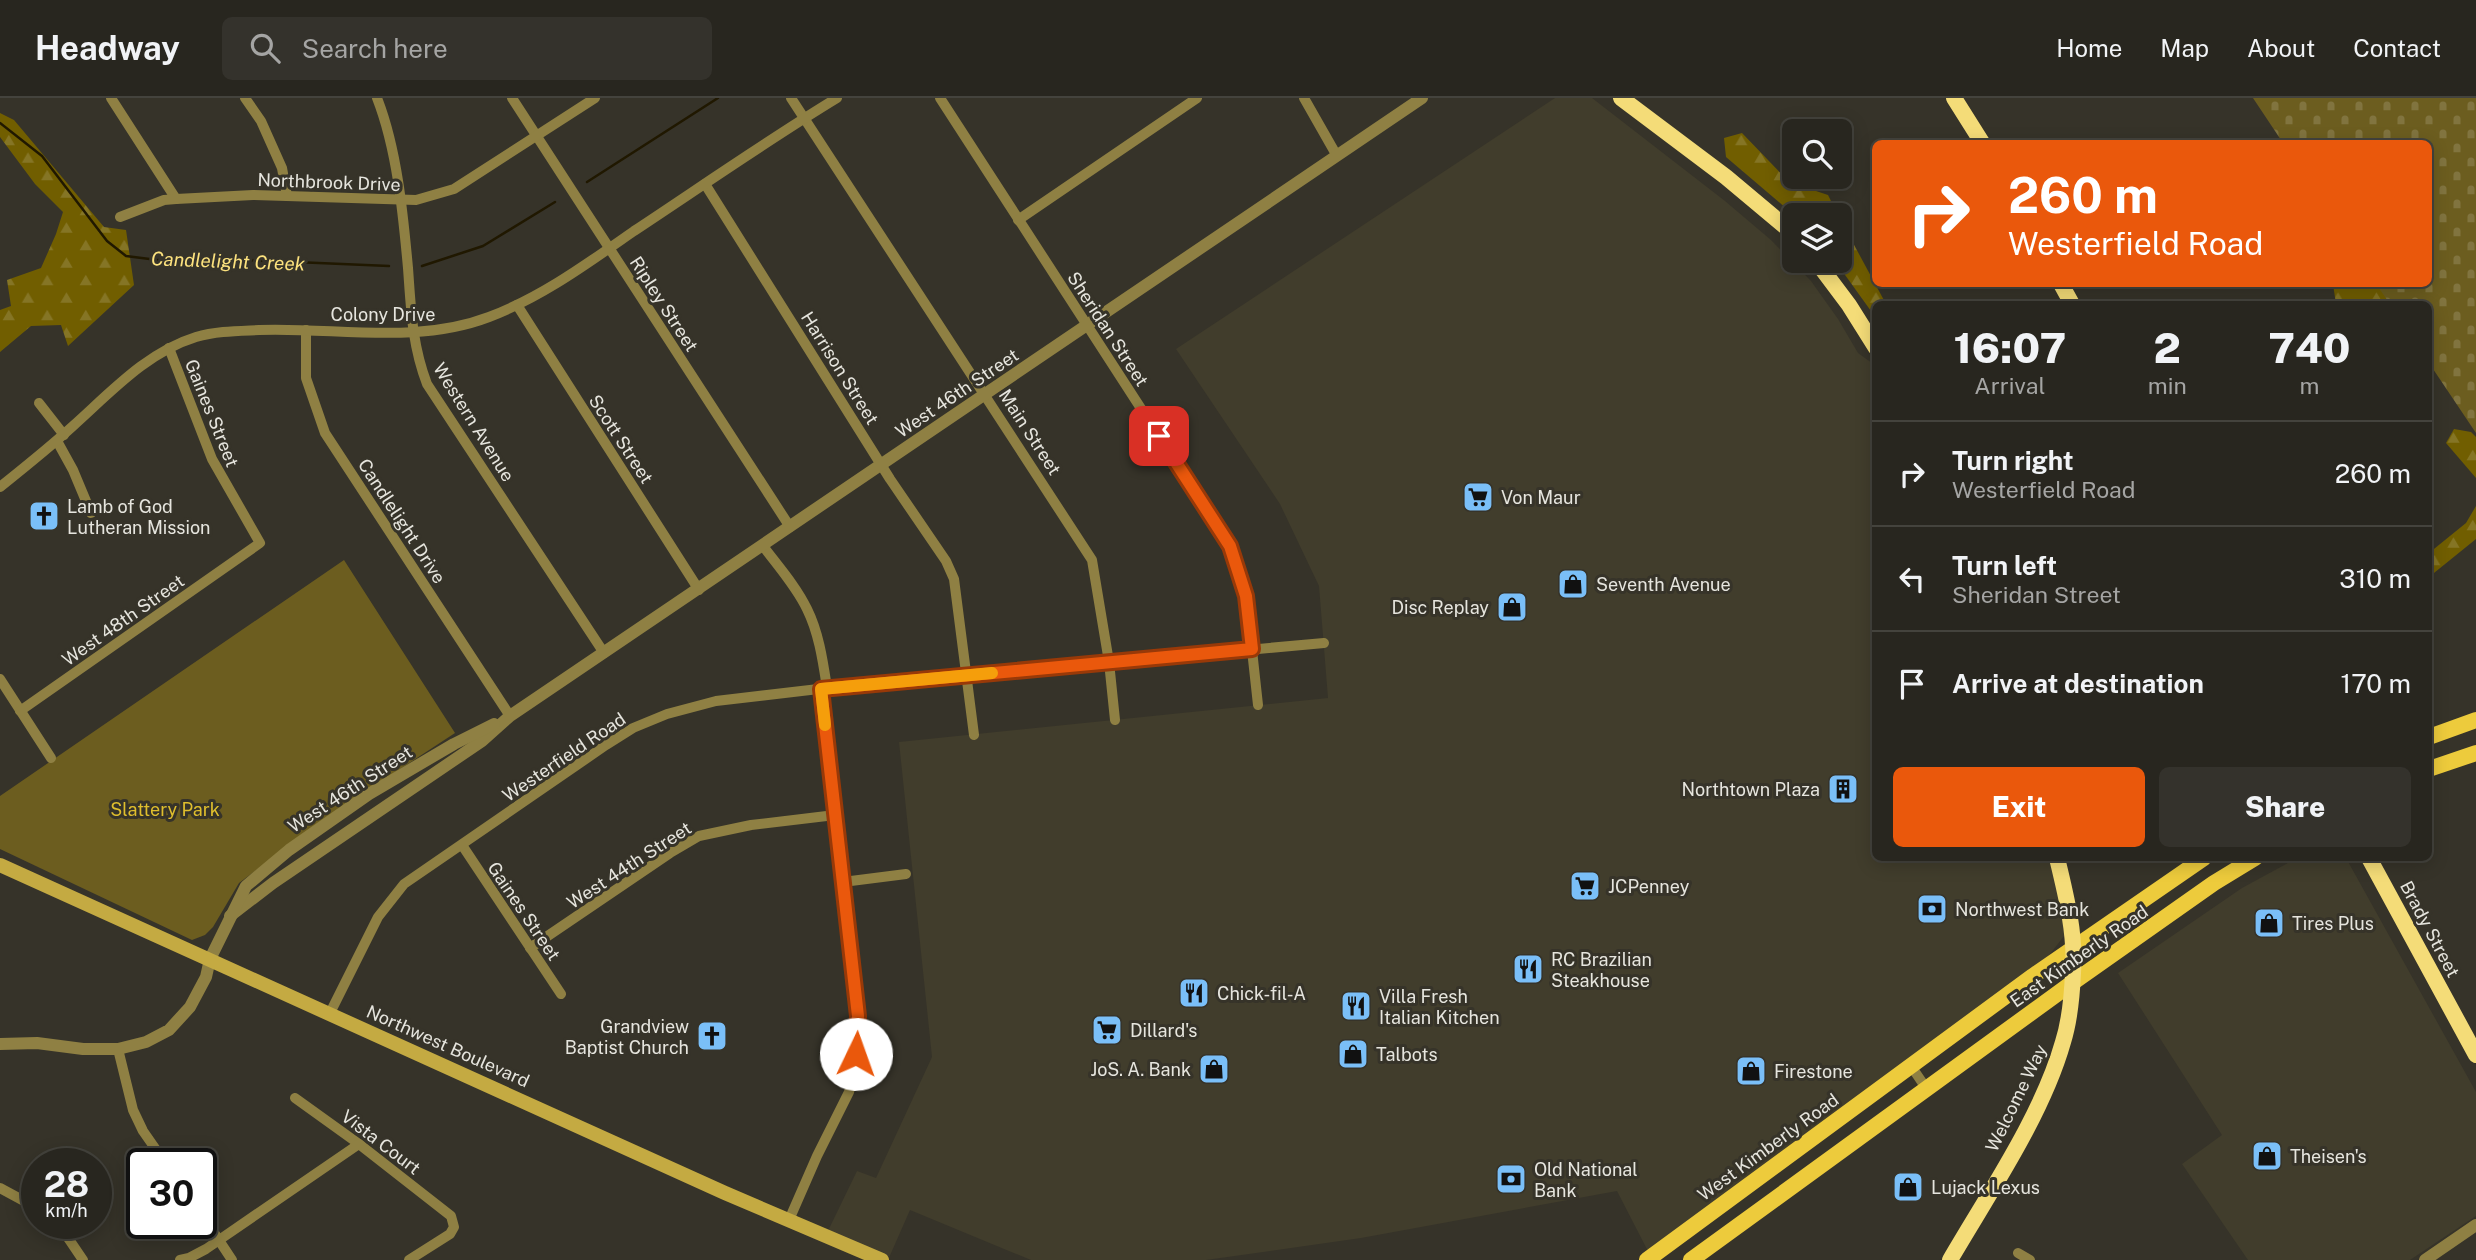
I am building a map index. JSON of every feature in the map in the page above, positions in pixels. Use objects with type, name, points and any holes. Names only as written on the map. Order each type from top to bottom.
[{"type":"highway","points":[[1621,98],[1726,177],[1782,224]]},
{"type":"highway","points":[[1954,98],[1980,140]]},
{"type":"highway","points":[[1825,273],[1872,342]]},
{"type":"highway","name":"Welcome Way","points":[[1950,1260],[2015,1147],[2056,1064],[2064,1040],[2072,983],[2073,949],[2058,861]]},
{"type":"highway","name":"Brady Street","points":[[2371,861],[2476,1055]]},
{"type":"main road","points":[[2432,736],[2476,720]]},
{"type":"main road","points":[[2432,768],[2476,753]]},
{"type":"main road","name":"East Kimberly Road","points":[[1911,1066],[2200,861]]},
{"type":"main road","name":"East Kimberly Road","points":[[1926,1088],[2214,883],[2250,861]]},
{"type":"main road","name":"Northwest Boulevard","points":[[0,864],[725,1193],[882,1260]]},
{"type":"main road","name":"West Kimberly Road","points":[[1650,1259],[1911,1066]]},
{"type":"main road","points":[[1690,1260],[1926,1088]]},
{"type":"street","points":[[111,98],[176,199]]},
{"type":"street","points":[[245,98],[261,121],[282,168],[287,197]]},
{"type":"street","name":"Western Avenue","points":[[377,98],[386,122],[399,200],[413,332],[418,359],[427,384],[604,653]]},
{"type":"street","name":"Ripley Street","points":[[512,98],[790,527]]},
{"type":"street","name":"Northbrook Drive","points":[[120,217],[164,200],[176,199],[253,195],[416,200],[454,189],[594,98]]},
{"type":"street","name":"Main Street","points":[[790,98],[1091,560],[1110,662],[1115,720]]},
{"type":"street","name":"Colony Drive","points":[[0,487],[149,361],[169,348],[197,337],[224,331],[413,332],[458,328],[517,305],[539,293],[837,98]]},
{"type":"street","name":"Sheridan Street","points":[[940,98],[1230,546],[1246,596],[1258,705]]},
{"type":"street","points":[[1018,219],[1198,98]]},
{"type":"street","points":[[1304,98],[1337,156]]},
{"type":"street","name":"West 46th Street","points":[[0,1044],[37,1043],[83,1049],[118,1049],[146,1042],[169,1030],[190,1007],[246,886],[300,842],[369,794],[453,744],[510,716],[1422,98]]},
{"type":"street","name":"Harrison Street","points":[[705,184],[946,561],[954,579],[974,735]]},
{"type":"street","name":"Scott Street","points":[[517,305],[699,590]]},
{"type":"street","name":"Candlelight Drive","points":[[306,330],[306,378],[325,433],[510,716]]},
{"type":"street","name":"Gaines Street","points":[[169,348],[212,459],[260,543],[243,556]]},
{"type":"street","points":[[39,403],[60,438],[91,513]]},
{"type":"street","points":[[763,545],[808,610],[821,649],[835,815],[858,1016],[854,1074],[849,1092],[789,1220]]},
{"type":"street","name":"West 48th Street","points":[[20,711],[243,556]]},
{"type":"street","name":"Westerfield Road","points":[[330,1013],[378,916],[404,884],[633,728],[667,714],[716,701],[824,689],[1324,643]]},
{"type":"street","points":[[0,680],[51,758]]},
{"type":"street","name":"West 46th Street","points":[[230,916],[273,883],[482,741],[510,716]]},
{"type":"street","name":"West 44th Street","points":[[530,948],[699,836],[751,825],[835,815]]},
{"type":"street","name":"Gaines Street","points":[[462,845],[561,994]]},
{"type":"street","points":[[843,882],[906,874]]},
{"type":"street","points":[[118,1049],[133,1110],[155,1148]]},
{"type":"street","points":[[1911,1066],[1926,1088]]},
{"type":"street","name":"Vista Court","points":[[295,1098],[359,1144],[454,1222],[450,1234],[409,1260]]},
{"type":"street","points":[[180,1260],[189,1258],[219,1241],[359,1144]]},
{"type":"street","points":[[0,1188],[21,1199]]},
{"type":"street","points":[[2425,1260],[2476,1225]]},
{"type":"street","points":[[217,1238],[232,1260]]},
{"type":"street","points":[[68,1239],[82,1260]]},
{"type":"street","points":[[2018,1253],[2030,1260]]},
{"type":"shaded area","points":[[1555,98],[1592,98],[1771,240],[1782,251],[1782,273],[1803,273],[1838,319],[1858,353],[1872,363],[1872,861],[2058,861],[2071,927],[2033,976],[1651,1257],[1617,1191],[1361,1238],[1206,1260],[1031,1260],[910,1210],[888,1260],[826,1235],[857,1171],[876,1178],[932,1057],[899,742],[1328,698],[1319,586],[1280,504],[1176,349]]},
{"type":"shaded area","points":[[2292,861],[2348,861],[2476,1092],[2476,1216],[2410,1260],[2248,1260],[2182,1164],[2222,1135],[2118,973],[2242,888]]},
{"type":"green space","points":[[2253,98],[2476,98],[2476,433],[2432,367],[2432,301],[2388,301],[2378,287],[2432,287],[2432,140],[2281,140]]},
{"type":"green space","points":[[0,113],[14,120],[104,227],[126,230],[134,285],[68,346],[61,325],[31,326],[0,352],[0,310],[11,306],[7,280],[41,268],[63,212],[35,184],[0,137]]},
{"type":"green space","points":[[1742,133],[1782,175],[1782,189],[1810,189],[1828,195],[1832,203],[1782,205],[1726,157],[1724,138]]},
{"type":"green space","points":[[1852,241],[1872,278],[1872,287],[1877,287],[1884,301],[1872,301],[1872,312],[1844,273],[1852,273]]},
{"type":"green space","points":[[2333,287],[2387,287],[2397,301],[2336,301]]},
{"type":"green space","points":[[2454,429],[2471,432],[2476,437],[2476,478],[2446,443]]},
{"type":"green space","points":[[2476,506],[2476,539],[2432,575],[2432,551],[2466,523]]},
{"type":"green space","name":"Slattery Park","points":[[344,560],[455,733],[321,821],[239,883],[213,927],[205,935],[192,940],[0,849],[0,796]]},
{"type":"waterway","name":"Candlelight Creek","points":[[587,182],[718,98]]},
{"type":"waterway","name":"Candlelight Creek","points":[[0,123],[42,156],[107,241],[126,256],[173,262],[249,260],[389,266]]},
{"type":"waterway","name":"Candlelight Creek","points":[[422,266],[483,246],[555,202]]},
{"type":"slow traffic","points":[[825,725],[821,689],[992,673]]},
{"type":"place","name":"Von Maur","points":[[1478,497]]},
{"type":"place","name":"Lamb of God Lutheran Mission","points":[[44,516]]},
{"type":"place","name":"Seventh Avenue","points":[[1573,584]]},
{"type":"place","name":"Disc Replay","points":[[1512,607]]},
{"type":"place","name":"Northtown Plaza","points":[[1843,789]]},
{"type":"place","name":"JCPenney","points":[[1585,886]]},
{"type":"place","name":"Northwest Bank","points":[[1932,909]]},
{"type":"place","name":"Tires Plus","points":[[2269,923]]},
{"type":"place","name":"RC Brazilian Steakhouse","points":[[1528,969]]},
{"type":"place","name":"Chick-fil-A","points":[[1194,993]]},
{"type":"place","name":"Villa Fresh Italian Kitchen","points":[[1356,1006]]},
{"type":"place","name":"Dillard's","points":[[1107,1030]]},
{"type":"place","name":"Grandview Baptist Church","points":[[712,1036]]},
{"type":"place","name":"Talbots","points":[[1353,1054]]},
{"type":"place","name":"JoS. A. Bank","points":[[1214,1069]]},
{"type":"place","name":"Firestone","points":[[1751,1071]]},
{"type":"place","name":"Theisen's","points":[[2267,1156]]},
{"type":"place","name":"Old National Bank","points":[[1511,1179]]},
{"type":"place","name":"Lujack Lexus","points":[[1908,1187]]},
{"type":"route","points":[[856,1054],[858,1016],[821,689],[1252,649],[1246,596],[1230,546],[1159,436]]}]
